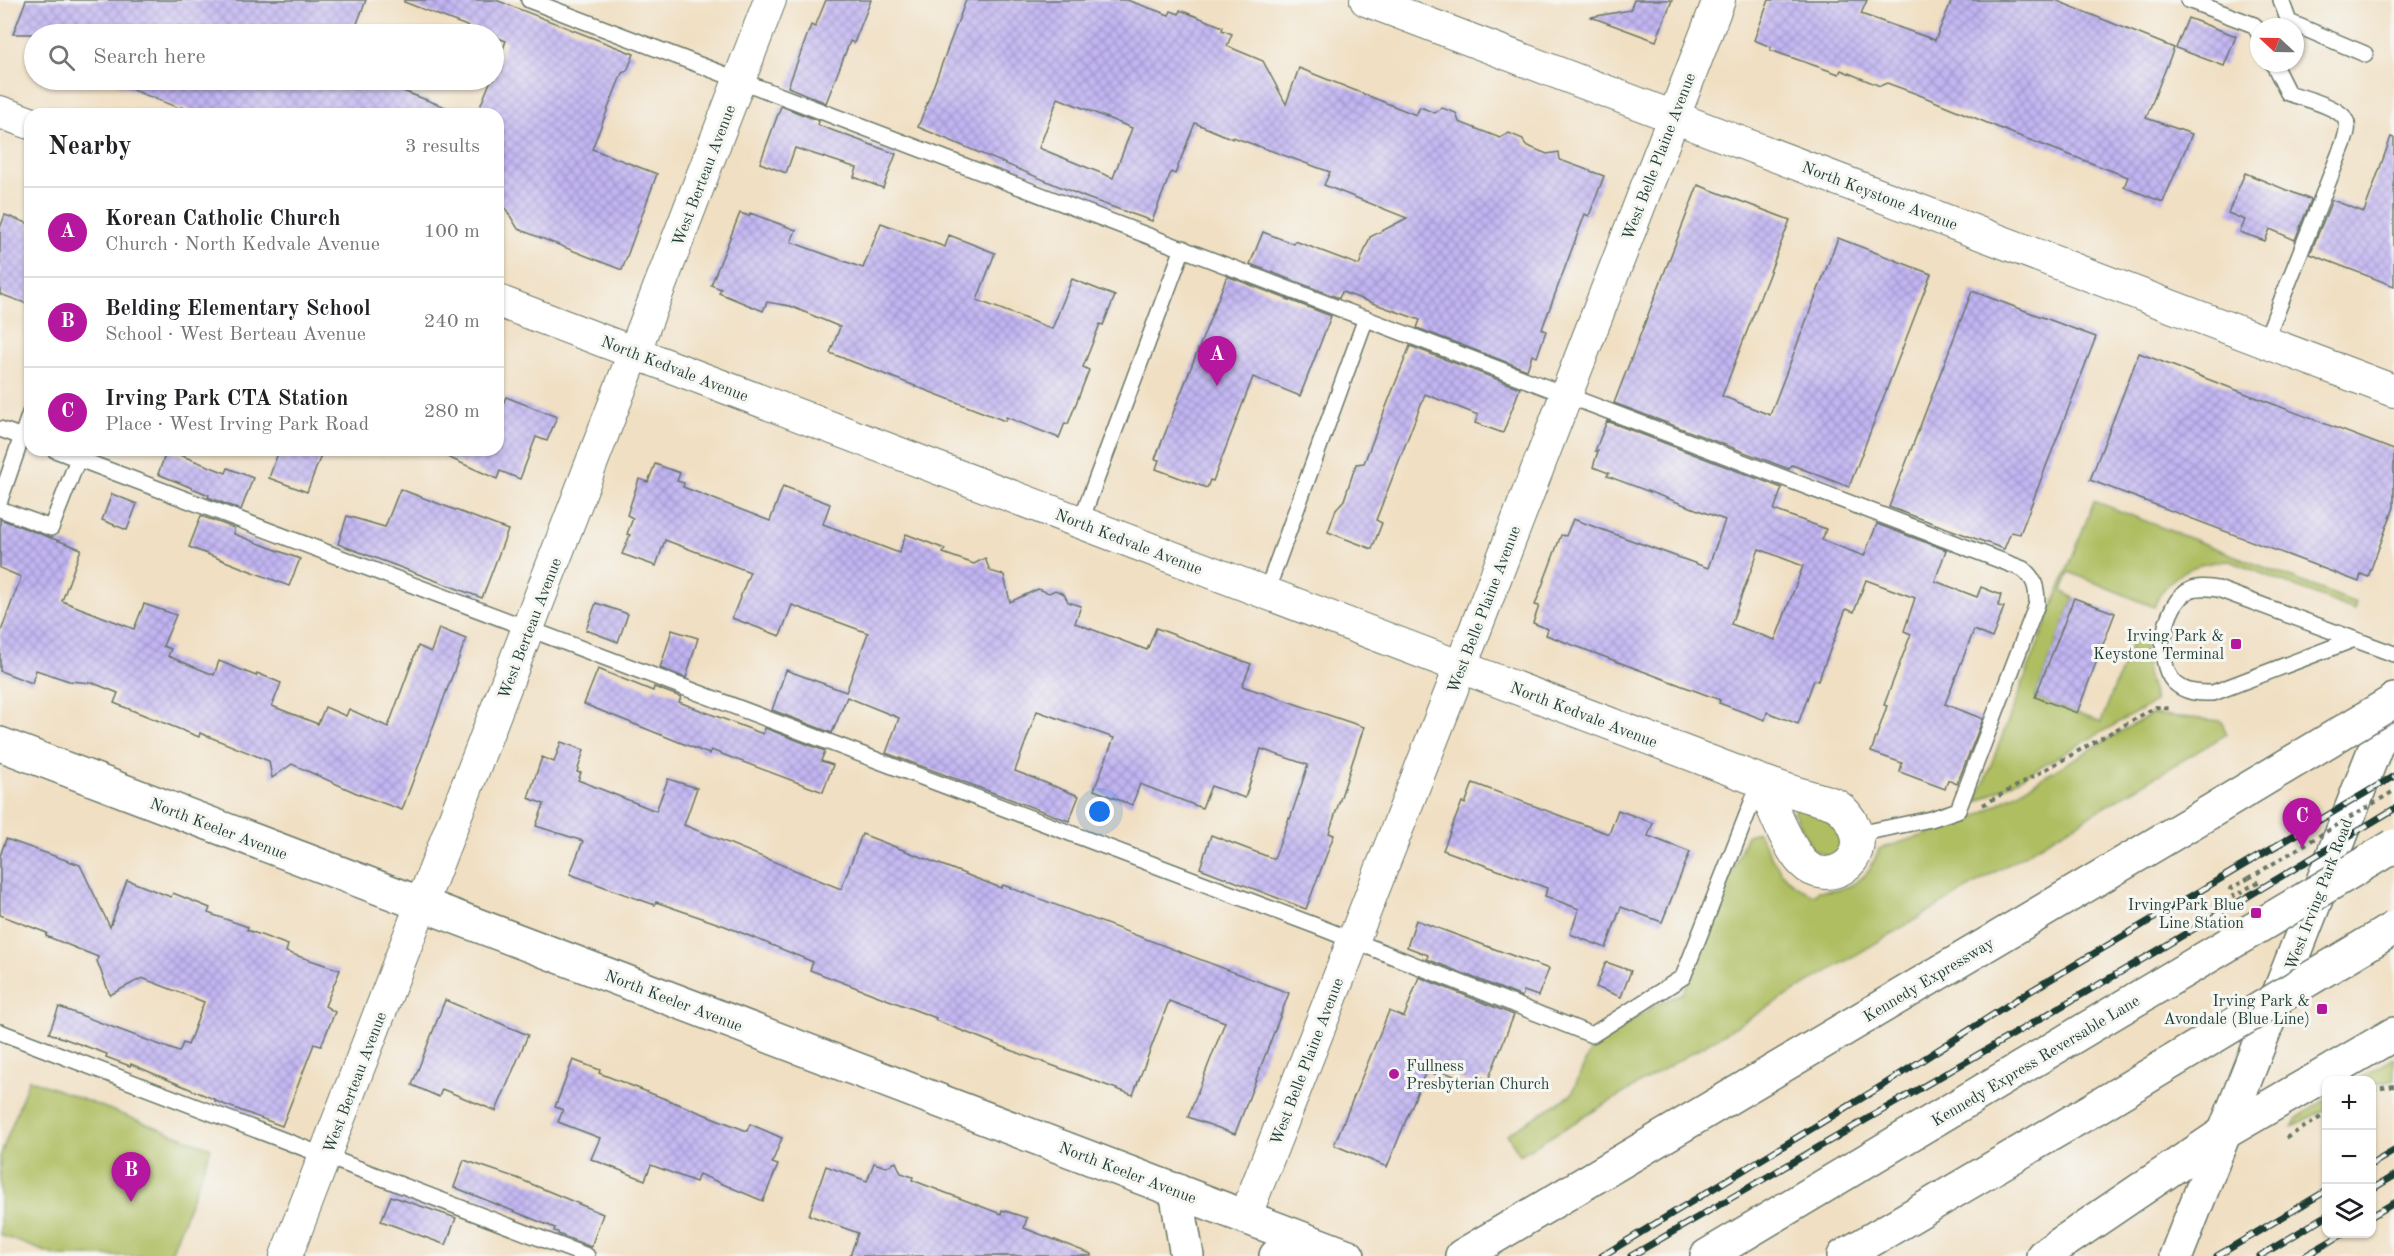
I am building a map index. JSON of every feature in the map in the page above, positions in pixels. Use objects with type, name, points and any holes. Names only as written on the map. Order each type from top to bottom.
[{"type":"main road","name":"Kennedy Expressway","points":[[1462,1256],[2394,700]]},
{"type":"main road","name":"West Irving Park Road","points":[[2176,1256],[2394,700]]},
{"type":"main road","name":"North Keeler Avenue","points":[[0,744],[1348,1256]]},
{"type":"main road","name":"Kennedy Express Reversable Lane","points":[[1707,1256],[2394,846]]},
{"type":"main road","points":[[1844,1256],[2394,928]]},
{"type":"main road","points":[[2043,1256],[2224,1133],[2394,1034]]},
{"type":"main road","points":[[1176,1190],[1187,1256]]},
{"type":"main road","points":[[1276,1256],[1304,1240]]},
{"type":"street","name":"West Berteau Avenue","points":[[286,1256],[770,0]]},
{"type":"street","name":"North Keystone Avenue","points":[[1366,0],[2394,390]]},
{"type":"street","name":"West Belle Plaine Avenue","points":[[1245,1217],[1719,0]]},
{"type":"street","points":[[0,112],[24,121]]},
{"type":"street","name":"North Kedvale Avenue","points":[[504,303],[1761,781],[1836,805],[1850,818],[1858,834]]},
{"type":"street","points":[[1761,781],[1796,854],[1804,865],[1813,870],[1833,872],[1847,866],[1855,857],[1859,846],[1858,834]]},
{"type":"lane","points":[[530,0],[564,6],[740,80],[2023,569],[2032,577],[2037,589],[2037,604],[1958,810],[1931,819],[1858,834]]},
{"type":"lane","points":[[2188,0],[2250,23]]},
{"type":"lane","points":[[2281,0],[2289,22],[2365,54]]},
{"type":"lane","points":[[2265,342],[2348,128],[2339,112],[2288,93],[2278,72]]},
{"type":"lane","points":[[1080,522],[1183,248]]},
{"type":"lane","points":[[1266,593],[1366,318]]},
{"type":"lane","points":[[0,429],[24,438]]},
{"type":"lane","points":[[0,500],[24,444]]},
{"type":"lane","points":[[70,456],[1353,940],[1592,1035],[1683,977],[1761,781]]},
{"type":"lane","points":[[0,509],[51,528],[78,459]]},
{"type":"lane","points":[[2352,640],[2213,693],[2194,693],[2183,689],[2165,668],[2163,649],[2167,621],[2175,604],[2190,590],[2202,587],[2218,589],[2394,654]]},
{"type":"lane","points":[[0,1032],[587,1256]]},
{"type":"path","points":[[1958,810],[1970,813],[2156,707],[2177,710]]},
{"type":"path","points":[[2260,881],[2234,896],[2230,889],[2394,791]]},
{"type":"path","points":[[2376,1089],[2394,1086]]},
{"type":"path","points":[[2286,1138],[2322,1116]]},
{"type":"green space","points":[[2094,501],[2356,603],[2354,610],[2230,561],[2206,564],[2184,572],[2167,586],[2154,607],[2069,572],[2062,591],[2074,598],[2035,697],[2101,722],[2133,639],[2144,643],[2147,673],[2155,702],[1976,803]]},
{"type":"green space","points":[[2151,714],[2221,721],[2227,734],[1520,1155],[1507,1134],[1571,1095],[1594,1042],[1602,1041],[1655,1005],[1683,993],[1747,835],[1758,832],[1780,870],[1793,884],[1803,890],[1814,895],[1818,891],[1840,889],[1863,877],[1879,849],[1969,821]]},
{"type":"green space","points":[[1797,807],[1840,824],[1844,845],[1838,854],[1829,857],[1812,849],[1794,812],[1794,808]]},
{"type":"green space","points":[[2394,1058],[2394,1080],[2376,1084],[2376,1076],[2364,1076]]},
{"type":"green space","points":[[29,1079],[211,1148],[170,1256],[57,1256],[0,1235],[0,1157]]},
{"type":"green space","points":[[2322,1102],[2322,1111],[2292,1127],[2297,1118]]},
{"type":"building","points":[[26,0],[366,0],[357,24],[24,24],[24,34],[13,34]]},
{"type":"building","points":[[404,0],[496,0],[634,54],[627,71],[622,73],[592,149],[657,174],[622,270],[518,229],[504,206],[504,108],[479,108],[487,90],[504,90],[506,41],[504,40],[504,24],[462,24],[404,2]]},
{"type":"building","points":[[826,0],[871,0],[854,43],[850,41],[826,103],[788,87],[811,25],[815,27]]},
{"type":"building","points":[[966,0],[1127,0],[1169,15],[1171,11],[1179,14],[1180,10],[1223,27],[1222,30],[1232,34],[1227,46],[1263,61],[1286,104],[1299,68],[1416,115],[1420,107],[1435,113],[1442,108],[1456,113],[1459,122],[1500,138],[1509,133],[1523,139],[1525,145],[1547,154],[1559,152],[1560,160],[1604,176],[1589,216],[1585,214],[1542,329],[1546,331],[1537,357],[1532,355],[1527,370],[1417,328],[1420,320],[1342,292],[1339,298],[1250,264],[1263,232],[1294,244],[1295,241],[1359,265],[1370,237],[1407,218],[1324,185],[1330,172],[1233,137],[1233,139],[1195,123],[1175,174],[1171,172],[1152,221],[1087,198],[918,127]],"holes":[[[1058,98],[1132,128],[1113,178],[1039,148]]]},
{"type":"building","points":[[1634,0],[1672,0],[1656,41],[1591,17],[1630,10]]},
{"type":"building","points":[[1769,0],[1867,0],[1861,14],[1935,40],[1952,0],[2055,0],[2174,48],[2146,118],[2192,134],[2163,202],[2124,187],[2128,177],[1917,94],[1887,83],[1880,86],[1841,70],[1839,74],[1770,50],[1771,47],[1754,40]]},
{"type":"building","points":[[2188,18],[2236,36],[2224,66],[2176,48]]},
{"type":"building","points":[[133,90],[400,90],[448,108],[181,107]]},
{"type":"building","points":[[781,106],[819,121],[818,125],[896,154],[883,188],[854,177],[857,168],[795,148],[786,173],[760,163]]},
{"type":"building","points":[[2391,137],[2394,138],[2394,286],[2310,254],[2332,200],[2364,212]]},
{"type":"building","points":[[2245,173],[2311,200],[2295,240],[2270,229],[2265,241],[2240,232],[2245,220],[2228,213]]},
{"type":"building","points":[[1698,185],[1790,220],[1722,396],[1770,415],[1838,238],[1931,274],[1849,487],[1792,465],[1789,469],[1614,403]]},
{"type":"building","points":[[740,213],[749,216],[750,213],[796,230],[791,242],[863,268],[881,223],[945,247],[949,235],[995,253],[977,300],[1052,329],[1072,279],[1115,296],[1103,325],[1100,324],[1083,367],[1089,370],[1068,424],[1065,423],[1059,438],[1006,417],[1005,421],[830,353],[840,327],[790,306],[767,302],[763,311],[719,293],[721,289],[711,285]]},
{"type":"building","points":[[5,215],[24,222],[24,303],[0,294],[0,228]]},
{"type":"building","points":[[1227,276],[1331,316],[1300,396],[1253,377],[1213,481],[1210,480],[1207,488],[1156,469],[1159,460],[1155,459]]},
{"type":"building","points":[[1972,291],[2096,337],[2020,534],[2011,532],[2004,549],[1889,507]]},
{"type":"building","points":[[1410,346],[1520,388],[1503,433],[1475,423],[1478,415],[1425,394],[1376,520],[1382,523],[1372,549],[1328,532],[1336,509],[1344,500],[1356,464],[1364,463]]},
{"type":"building","points":[[2139,353],[2394,450],[2394,507],[2368,577],[2361,574],[2359,582],[2090,480]]},
{"type":"building","points":[[506,397],[557,417],[547,441],[536,437],[520,479],[500,471],[497,479],[445,456],[504,456],[504,402]]},
{"type":"building","points":[[1607,421],[1782,488],[1774,510],[1826,529],[1822,540],[1864,556],[1877,524],[1946,550],[1935,581],[1977,597],[1981,587],[2001,595],[1998,606],[2004,607],[1992,638],[1974,630],[1945,704],[1983,719],[1957,784],[1948,780],[1945,789],[1900,772],[1902,763],[1871,752],[1887,706],[1884,705],[1911,634],[1904,631],[1915,598],[1866,580],[1854,612],[1846,609],[1818,681],[1814,680],[1798,724],[1767,712],[1765,720],[1719,703],[1720,700],[1546,635],[1548,629],[1533,623],[1539,606],[1535,605],[1561,535],[1566,536],[1573,519],[1708,568],[1725,520],[1607,476],[1609,473],[1593,467],[1598,451],[1595,451]],"holes":[[[1759,549],[1803,566],[1775,640],[1731,624]]]},
{"type":"building","points":[[165,456],[182,456],[226,473],[228,468],[253,478],[241,510],[158,474]]},
{"type":"building","points":[[277,456],[321,456],[307,492],[269,478]]},
{"type":"building","points":[[655,464],[680,473],[677,481],[684,483],[683,487],[770,521],[783,486],[830,504],[823,524],[899,553],[906,534],[945,549],[943,553],[974,564],[985,558],[990,571],[1004,575],[1010,602],[1038,589],[1049,593],[1055,590],[1064,594],[1068,602],[1081,606],[1075,623],[1147,650],[1156,628],[1251,664],[1242,686],[1364,727],[1329,833],[1334,835],[1306,909],[1200,868],[1211,835],[1274,859],[1308,765],[1261,749],[1245,798],[1211,786],[1202,808],[1140,784],[1132,805],[1094,790],[1114,738],[1037,711],[1015,771],[1079,796],[1069,821],[886,753],[899,718],[847,697],[832,733],[772,710],[786,670],[846,692],[868,633],[792,605],[780,636],[732,618],[750,572],[665,540],[656,566],[622,554],[630,535],[627,534],[633,518],[627,515],[639,479],[648,482]]},
{"type":"building","points":[[400,489],[508,530],[482,598],[338,544],[347,516],[385,527]]},
{"type":"building","points":[[112,494],[137,504],[127,530],[102,520]]},
{"type":"building","points":[[201,516],[234,528],[234,534],[300,559],[289,586],[189,547]]},
{"type":"building","points":[[0,519],[81,549],[62,601],[134,629],[144,604],[176,615],[163,646],[171,649],[168,656],[214,675],[219,661],[281,683],[272,706],[318,724],[325,707],[346,716],[349,709],[388,727],[418,646],[431,652],[439,628],[466,639],[402,810],[361,795],[292,764],[272,778],[269,761],[200,733],[199,737],[114,703],[118,693],[93,683],[69,681],[36,670],[32,683],[0,671],[0,634],[21,577],[0,568]]},
{"type":"building","points":[[2074,598],[2115,613],[2077,713],[2035,697]]},
{"type":"building","points":[[596,603],[628,614],[618,642],[586,630]]},
{"type":"building","points":[[672,630],[698,638],[686,678],[660,668]]},
{"type":"building","points":[[598,669],[653,691],[654,687],[681,697],[679,702],[763,734],[765,728],[825,751],[821,761],[833,765],[823,792],[711,750],[709,754],[584,704]]},
{"type":"building","points":[[561,742],[584,750],[577,772],[581,773],[578,780],[656,811],[668,779],[697,788],[684,825],[841,889],[862,834],[1001,888],[1003,885],[1289,993],[1235,1134],[1188,1117],[1225,1022],[1169,1001],[1133,1095],[1021,1054],[935,1020],[936,1018],[810,970],[813,962],[725,926],[656,902],[655,905],[570,874],[583,841],[536,826],[544,804],[528,798],[542,757],[554,762]]},
{"type":"building","points":[[1473,783],[1609,834],[1618,810],[1653,823],[1648,836],[1690,852],[1662,922],[1621,907],[1606,948],[1570,934],[1579,909],[1545,896],[1547,888],[1443,850],[1462,802],[1465,804]]},
{"type":"building","points":[[6,839],[80,865],[110,927],[127,880],[171,897],[173,893],[210,908],[208,913],[248,927],[247,930],[288,945],[286,952],[340,970],[325,1006],[335,1012],[321,1046],[314,1044],[282,1126],[215,1101],[131,1064],[130,1066],[106,1057],[107,1054],[49,1033],[59,1007],[179,1052],[183,1043],[188,1045],[204,1002],[142,978],[110,995],[97,961],[98,957],[46,936],[47,933],[0,915],[0,856]]},
{"type":"building","points":[[1416,920],[1549,969],[1538,996],[1524,991],[1522,997],[1427,959],[1428,955],[1407,947]]},
{"type":"building","points":[[1606,962],[1631,971],[1621,997],[1596,987]]},
{"type":"building","name":"Fullness Presbyterian Church","points":[[1419,977],[1514,1015],[1488,1080],[1480,1077],[1477,1085],[1444,1072],[1442,1077],[1426,1071],[1387,1167],[1334,1145],[1389,1011],[1404,1017]]},
{"type":"building","points":[[445,1000],[528,1035],[496,1111],[442,1089],[439,1097],[412,1085]]},
{"type":"building","points":[[573,1060],[600,1070],[599,1073],[747,1131],[750,1124],[782,1138],[772,1163],[778,1165],[763,1201],[699,1174],[696,1182],[651,1165],[645,1180],[591,1159],[600,1138],[558,1122],[563,1110],[555,1107]]},
{"type":"building","points":[[464,1160],[517,1178],[603,1214],[591,1247],[558,1234],[554,1231],[555,1228],[454,1187]]},
{"type":"building","points":[[896,1162],[901,1173],[913,1177],[912,1180],[1001,1214],[1002,1210],[1027,1218],[1024,1228],[1091,1254],[1091,1256],[850,1256],[858,1233],[809,1215],[826,1166],[867,1181],[874,1163],[886,1167]]},
{"type":"building","points":[[391,1196],[456,1218],[446,1245],[381,1221]]},
{"type":"railway","points":[[1602,1256],[1885,1084],[2024,995],[2394,776]]},
{"type":"railway","points":[[1631,1256],[2155,952],[2394,809]]},
{"type":"railway","points":[[2376,1162],[2394,1151]]},
{"type":"railway","points":[[2376,1187],[2394,1176]]},
{"type":"railway","points":[[2217,1256],[2322,1193]]},
{"type":"railway","points":[[2376,1214],[2394,1203]]},
{"type":"railway","points":[[2260,1256],[2322,1218]]},
{"type":"railway","points":[[2305,1256],[2336,1238]]},
{"type":"place","name":"Korean Catholic Church","points":[[1217,386]]},
{"type":"place","name":"Irving Park & Keystone Terminal","points":[[2236,644]]},
{"type":"place","name":"Irving Park CTA Station","points":[[2302,848]]},
{"type":"place","name":"Irving Park Blue Line Station","points":[[2256,913]]},
{"type":"place","name":"Irving Park & Avondale (Blue Line)","points":[[2322,1009]]},
{"type":"place","name":"Fullness Presbyterian Church","points":[[1394,1074]]},
{"type":"place","name":"Belding Elementary School","points":[[131,1202]]}]
